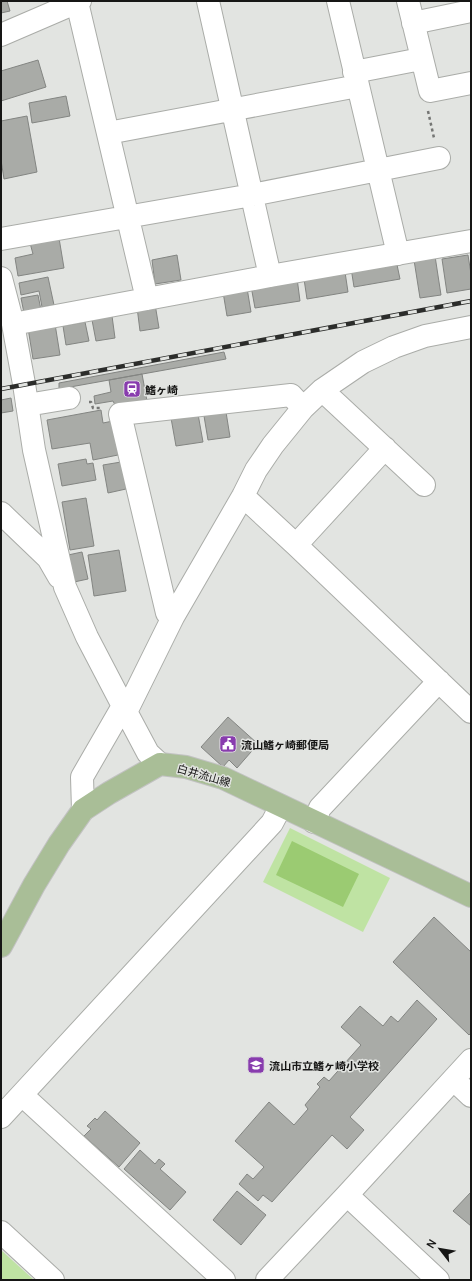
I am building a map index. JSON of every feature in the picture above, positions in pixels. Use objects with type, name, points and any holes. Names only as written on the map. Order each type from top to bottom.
[{"type":"main road","name":"白井流山線","points":[[160,764],[186,767],[224,778],[471,896]]},
{"type":"main road","points":[[1,946],[34,885],[59,844],[83,810],[109,792],[160,764]]},
{"type":"street","points":[[208,1],[270,276]]},
{"type":"street","points":[[338,1],[398,254]]},
{"type":"street","points":[[408,1],[430,91],[471,83]]},
{"type":"street","points":[[1,35],[67,4],[108,133],[147,299]]},
{"type":"street","points":[[413,23],[471,11]]},
{"type":"street","points":[[108,133],[232,110],[356,80],[421,59]]},
{"type":"street","points":[[1,239],[252,195],[439,158]]},
{"type":"street","points":[[13,324],[270,276],[471,241]]},
{"type":"street","points":[[1,278],[13,324],[26,394],[34,450],[65,587]]},
{"type":"street","points":[[83,810],[82,778],[124,709],[173,617],[273,444],[303,408],[322,390],[364,362],[394,347],[425,336],[471,327]]},
{"type":"street","points":[[322,390],[424,485]]},
{"type":"street","points":[[26,394],[69,398]]},
{"type":"street","points":[[173,617],[167,613],[120,414],[291,395],[303,408]]},
{"type":"street","points":[[296,545],[385,448]]},
{"type":"street","points":[[243,496],[471,712]]},
{"type":"street","points":[[1,513],[48,558],[65,587],[87,637],[124,709],[148,753],[160,764]]},
{"type":"street","points":[[314,822],[320,808],[439,682]]},
{"type":"street","points":[[1,1118],[272,823],[281,806]]},
{"type":"street","points":[[267,1280],[347,1196],[471,1060]]},
{"type":"street","points":[[454,1080],[471,1096]]},
{"type":"street","points":[[22,1095],[224,1280]]},
{"type":"street","points":[[347,1196],[438,1280]]},
{"type":"street","points":[[1,1232],[53,1280]]},
{"type":"path","points":[[430,91],[424,96],[439,158]]},
{"type":"path","points":[[69,398],[72,404],[91,402],[93,408],[112,407],[120,414]]},
{"type":"shaded area","points":[[290,828],[390,878],[363,932],[263,882]]},
{"type":"shaded area","points":[[292,841],[359,874],[343,907],[276,875]]},
{"type":"shaded area","points":[[1,1250],[34,1280],[1,1280]]},
{"type":"building","points":[[1,1],[7,1],[10,11],[1,13]]},
{"type":"building","points":[[38,60],[46,87],[1,101],[1,71]]},
{"type":"building","points":[[66,96],[70,116],[32,123],[29,103]]},
{"type":"building","points":[[27,116],[37,172],[4,179],[1,160],[1,121]]},
{"type":"building","points":[[59,238],[64,268],[18,276],[15,258],[33,254],[30,243]]},
{"type":"building","points":[[177,255],[181,280],[155,284],[152,260]]},
{"type":"building","points":[[468,255],[471,274],[471,289],[447,293],[442,259]]},
{"type":"building","points":[[435,256],[441,295],[420,298],[414,260]]},
{"type":"building","points":[[396,260],[400,279],[354,287],[351,268]]},
{"type":"building","points":[[345,272],[348,292],[307,299],[304,279]]},
{"type":"building","points":[[48,277],[54,305],[42,307],[39,291],[21,295],[19,283]]},
{"type":"building","points":[[297,278],[300,301],[255,308],[251,286]]},
{"type":"building","points":[[247,288],[251,312],[227,316],[223,292]]},
{"type":"building","points":[[38,295],[41,310],[24,313],[21,298]]},
{"type":"building","points":[[155,304],[159,328],[140,331],[137,307]]},
{"type":"building","points":[[112,316],[115,338],[96,341],[92,320]]},
{"type":"building","points":[[85,322],[89,341],[66,345],[63,326]]},
{"type":"building","points":[[55,324],[60,355],[33,359],[28,328]]},
{"type":"building","points":[[224,352],[226,359],[59,389],[59,383]]},
{"type":"building","points":[[142,374],[147,401],[115,405],[113,401],[95,404],[94,396],[111,392],[109,380]]},
{"type":"building","points":[[11,398],[13,411],[1,413],[1,400]]},
{"type":"building","points":[[101,410],[103,423],[113,421],[118,455],[93,460],[90,443],[52,449],[47,420]]},
{"type":"building","points":[[226,412],[230,437],[208,440],[204,416]]},
{"type":"building","points":[[198,414],[203,442],[176,446],[171,418]]},
{"type":"building","points":[[86,459],[87,464],[93,463],[96,480],[62,486],[58,464]]},
{"type":"building","points":[[121,462],[126,489],[108,493],[103,465]]},
{"type":"building","points":[[86,498],[94,546],[70,550],[62,502]]},
{"type":"building","points":[[119,550],[126,591],[94,596],[88,555]]},
{"type":"building","points":[[82,552],[88,579],[74,582],[68,555]]},
{"type":"building","points":[[228,717],[258,744],[237,768],[229,760],[223,767],[201,747]]},
{"type":"building","points":[[434,917],[471,952],[471,1033],[469,1035],[393,962]]},
{"type":"building","points":[[417,1000],[437,1019],[350,1117],[364,1130],[347,1149],[332,1135],[272,1202],[263,1195],[258,1201],[239,1184],[247,1174],[253,1179],[264,1167],[235,1141],[269,1102],[294,1125],[308,1109],[305,1105],[320,1087],[317,1084],[324,1077],[329,1081],[361,1045],[341,1027],[360,1006],[383,1026],[391,1016],[398,1022]]},
{"type":"building","points":[[105,1111],[140,1143],[119,1167],[84,1136],[91,1129],[87,1126],[95,1118],[97,1120]]},
{"type":"building","points":[[140,1150],[155,1164],[159,1159],[165,1164],[160,1169],[186,1192],[170,1210],[124,1169]]},
{"type":"building","points":[[237,1191],[266,1215],[241,1245],[213,1220]]},
{"type":"building","points":[[471,1192],[471,1226],[453,1211]]},
{"type":"railway","points":[[1,389],[471,301]]},
{"type":"place","name":"鰭ヶ崎","points":[[132,389]]},
{"type":"place","name":"流山鰭ヶ崎郵便局","points":[[228,744]]},
{"type":"place","name":"流山市立鰭ヶ崎小学校","points":[[256,1065]]}]
